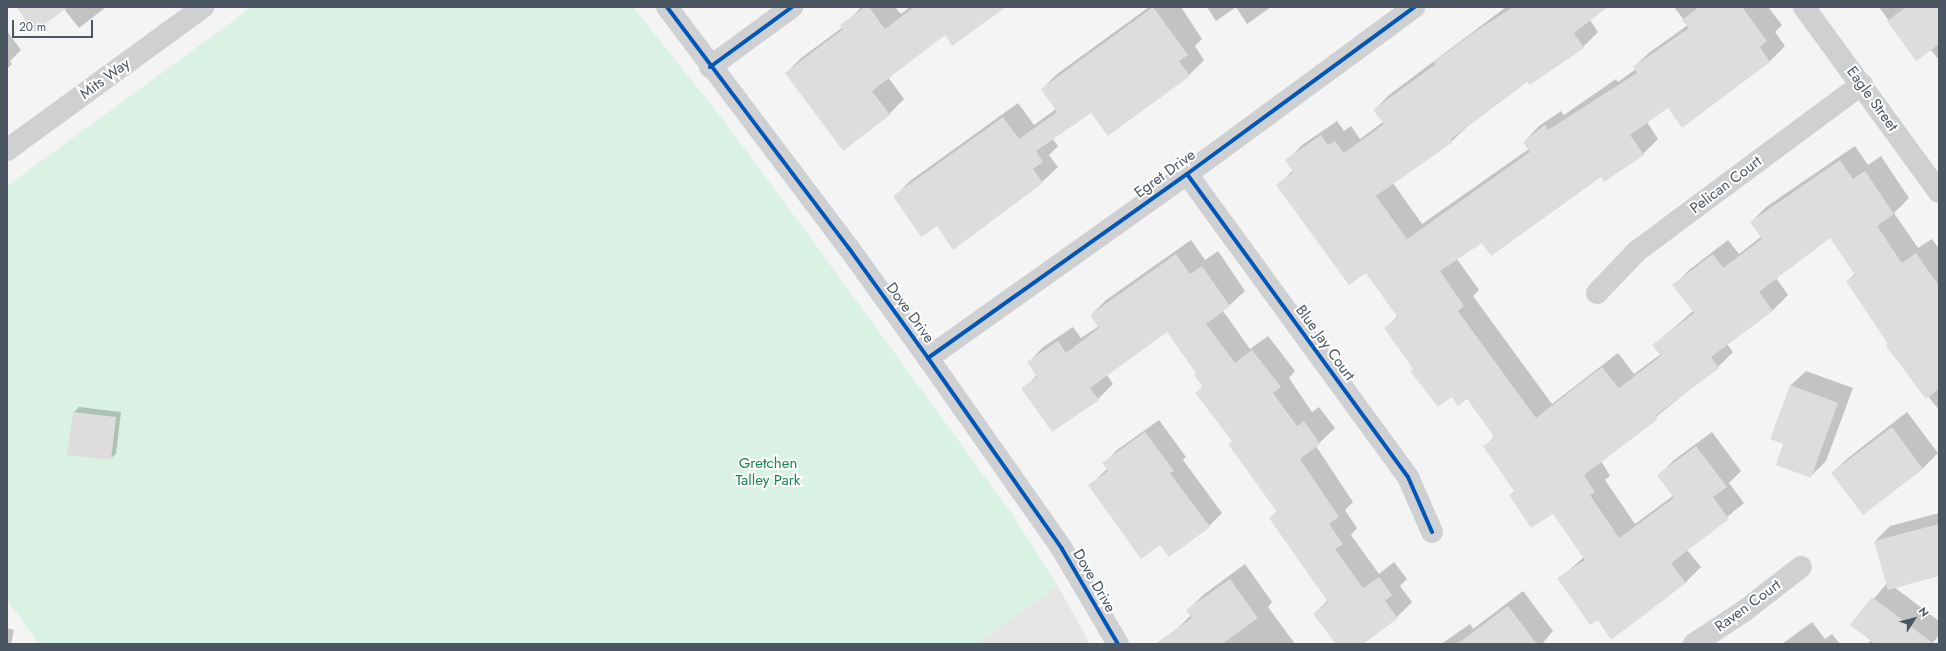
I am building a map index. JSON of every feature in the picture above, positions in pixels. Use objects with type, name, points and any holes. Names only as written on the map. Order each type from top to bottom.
[{"type":"street","name":"Mits Way","points":[[7,150],[203,7]]},
{"type":"street","name":"Dove Drive","points":[[667,7],[710,67],[848,247],[928,358],[1062,549],[1118,644]]},
{"type":"street","points":[[710,67],[792,7]]},
{"type":"street","name":"Egret Drive","points":[[928,358],[1187,174],[1414,7]]},
{"type":"street","name":"Eagle Street","points":[[1804,7],[1862,84],[1939,192]]},
{"type":"street","name":"Pelican Court","points":[[1597,293],[1637,252],[1862,84]]},
{"type":"street","name":"Blue Jay Court","points":[[1187,174],[1408,477],[1432,532]]},
{"type":"street","name":"Raven Court","points":[[1694,644],[1744,611],[1801,567]]},
{"type":"shaded area","points":[[1058,586],[1090,644],[977,644],[1047,592]]},
{"type":"green space","name":"Gretchen Talley Park","points":[[252,7],[633,7],[724,121],[807,233],[1012,514],[1058,586],[976,644],[39,644],[7,600],[7,186]]},
{"type":"building","points":[[16,7],[68,7],[34,32]]},
{"type":"building","points":[[865,7],[869,7],[885,29],[914,7],[1006,7],[952,46],[945,35],[872,91],[890,115],[843,151],[785,73],[843,29],[840,25]]},
{"type":"building","points":[[1153,7],[1188,55],[1179,61],[1190,76],[1108,136],[1091,113],[1036,151],[1043,162],[1033,169],[1043,183],[953,250],[937,226],[921,237],[893,196],[1003,117],[1019,139],[1057,112],[1041,89]]},
{"type":"building","points":[[1513,7],[1608,7],[1574,33],[1584,48],[1530,85],[1527,82],[1451,139],[1453,142],[1376,196],[1407,239],[1530,152],[1523,142],[1545,125],[1548,130],[1637,73],[1633,67],[1689,28],[1682,20],[1699,7],[1742,7],[1767,41],[1760,47],[1770,62],[1682,128],[1668,108],[1630,135],[1644,155],[1604,182],[1601,177],[1491,256],[1482,243],[1440,271],[1464,306],[1458,311],[1536,418],[1602,367],[1619,388],[1661,356],[1652,345],[1694,313],[1672,285],[1713,254],[1723,268],[1762,239],[1750,222],[1840,160],[1853,179],[1865,171],[1894,214],[1877,226],[1902,263],[1916,253],[1939,286],[1939,389],[1926,399],[1886,346],[1888,344],[1846,281],[1855,275],[1830,238],[1759,292],[1773,311],[1711,357],[1719,368],[1655,416],[1658,419],[1584,475],[1595,492],[1590,495],[1619,538],[1674,498],[1657,475],[1696,446],[1727,487],[1713,497],[1729,519],[1671,563],[1686,583],[1611,640],[1598,620],[1590,625],[1557,578],[1585,560],[1553,514],[1531,528],[1509,495],[1514,491],[1483,446],[1495,438],[1467,399],[1458,406],[1452,397],[1438,407],[1410,371],[1413,369],[1384,328],[1398,318],[1366,273],[1349,285],[1276,185],[1293,172],[1285,160],[1321,135],[1328,145],[1335,141],[1344,153],[1384,124],[1373,110],[1436,64],[1434,62],[1473,33]]},
{"type":"building","points":[[1906,7],[1939,7],[1939,44],[1916,61],[1887,21]]},
{"type":"building","points":[[1176,254],[1190,274],[1202,266],[1230,306],[1206,324],[1235,363],[1252,350],[1281,387],[1273,393],[1297,426],[1304,421],[1320,444],[1300,459],[1339,517],[1329,524],[1343,544],[1335,549],[1363,588],[1379,577],[1392,595],[1385,601],[1398,618],[1363,644],[1336,644],[1313,614],[1328,602],[1269,518],[1277,512],[1228,444],[1232,441],[1195,393],[1203,387],[1194,375],[1196,373],[1167,332],[1090,388],[1099,400],[1052,432],[1021,388],[1037,377],[1027,362],[1058,341],[1066,353],[1099,328],[1090,315]]},
{"type":"building","points":[[1790,385],[1838,403],[1811,478],[1776,465],[1783,444],[1770,439]]},
{"type":"building","points":[[73,412],[116,417],[111,460],[67,455]]},
{"type":"building","points":[[1892,427],[1923,469],[1863,515],[1831,473]]},
{"type":"building","points":[[1145,432],[1174,471],[1170,473],[1210,527],[1169,557],[1160,545],[1141,559],[1088,485],[1108,471],[1102,463]]},
{"type":"building","points":[[1939,524],[1939,576],[1888,590],[1874,541]]},
{"type":"building","points":[[1230,579],[1258,618],[1222,644],[1155,644],[1192,618],[1186,610]]},
{"type":"building","points":[[1872,597],[1934,644],[1875,644],[1850,625]]},
{"type":"building","points":[[1508,606],[1537,644],[1457,644]]},
{"type":"cycle path","points":[[667,7],[848,247],[928,358],[1062,549],[1118,644]]},
{"type":"cycle path","points":[[710,67],[792,7]]},
{"type":"cycle path","points":[[928,358],[1187,174],[1414,7]]},
{"type":"cycle path","points":[[1187,174],[1408,477],[1432,532]]}]
